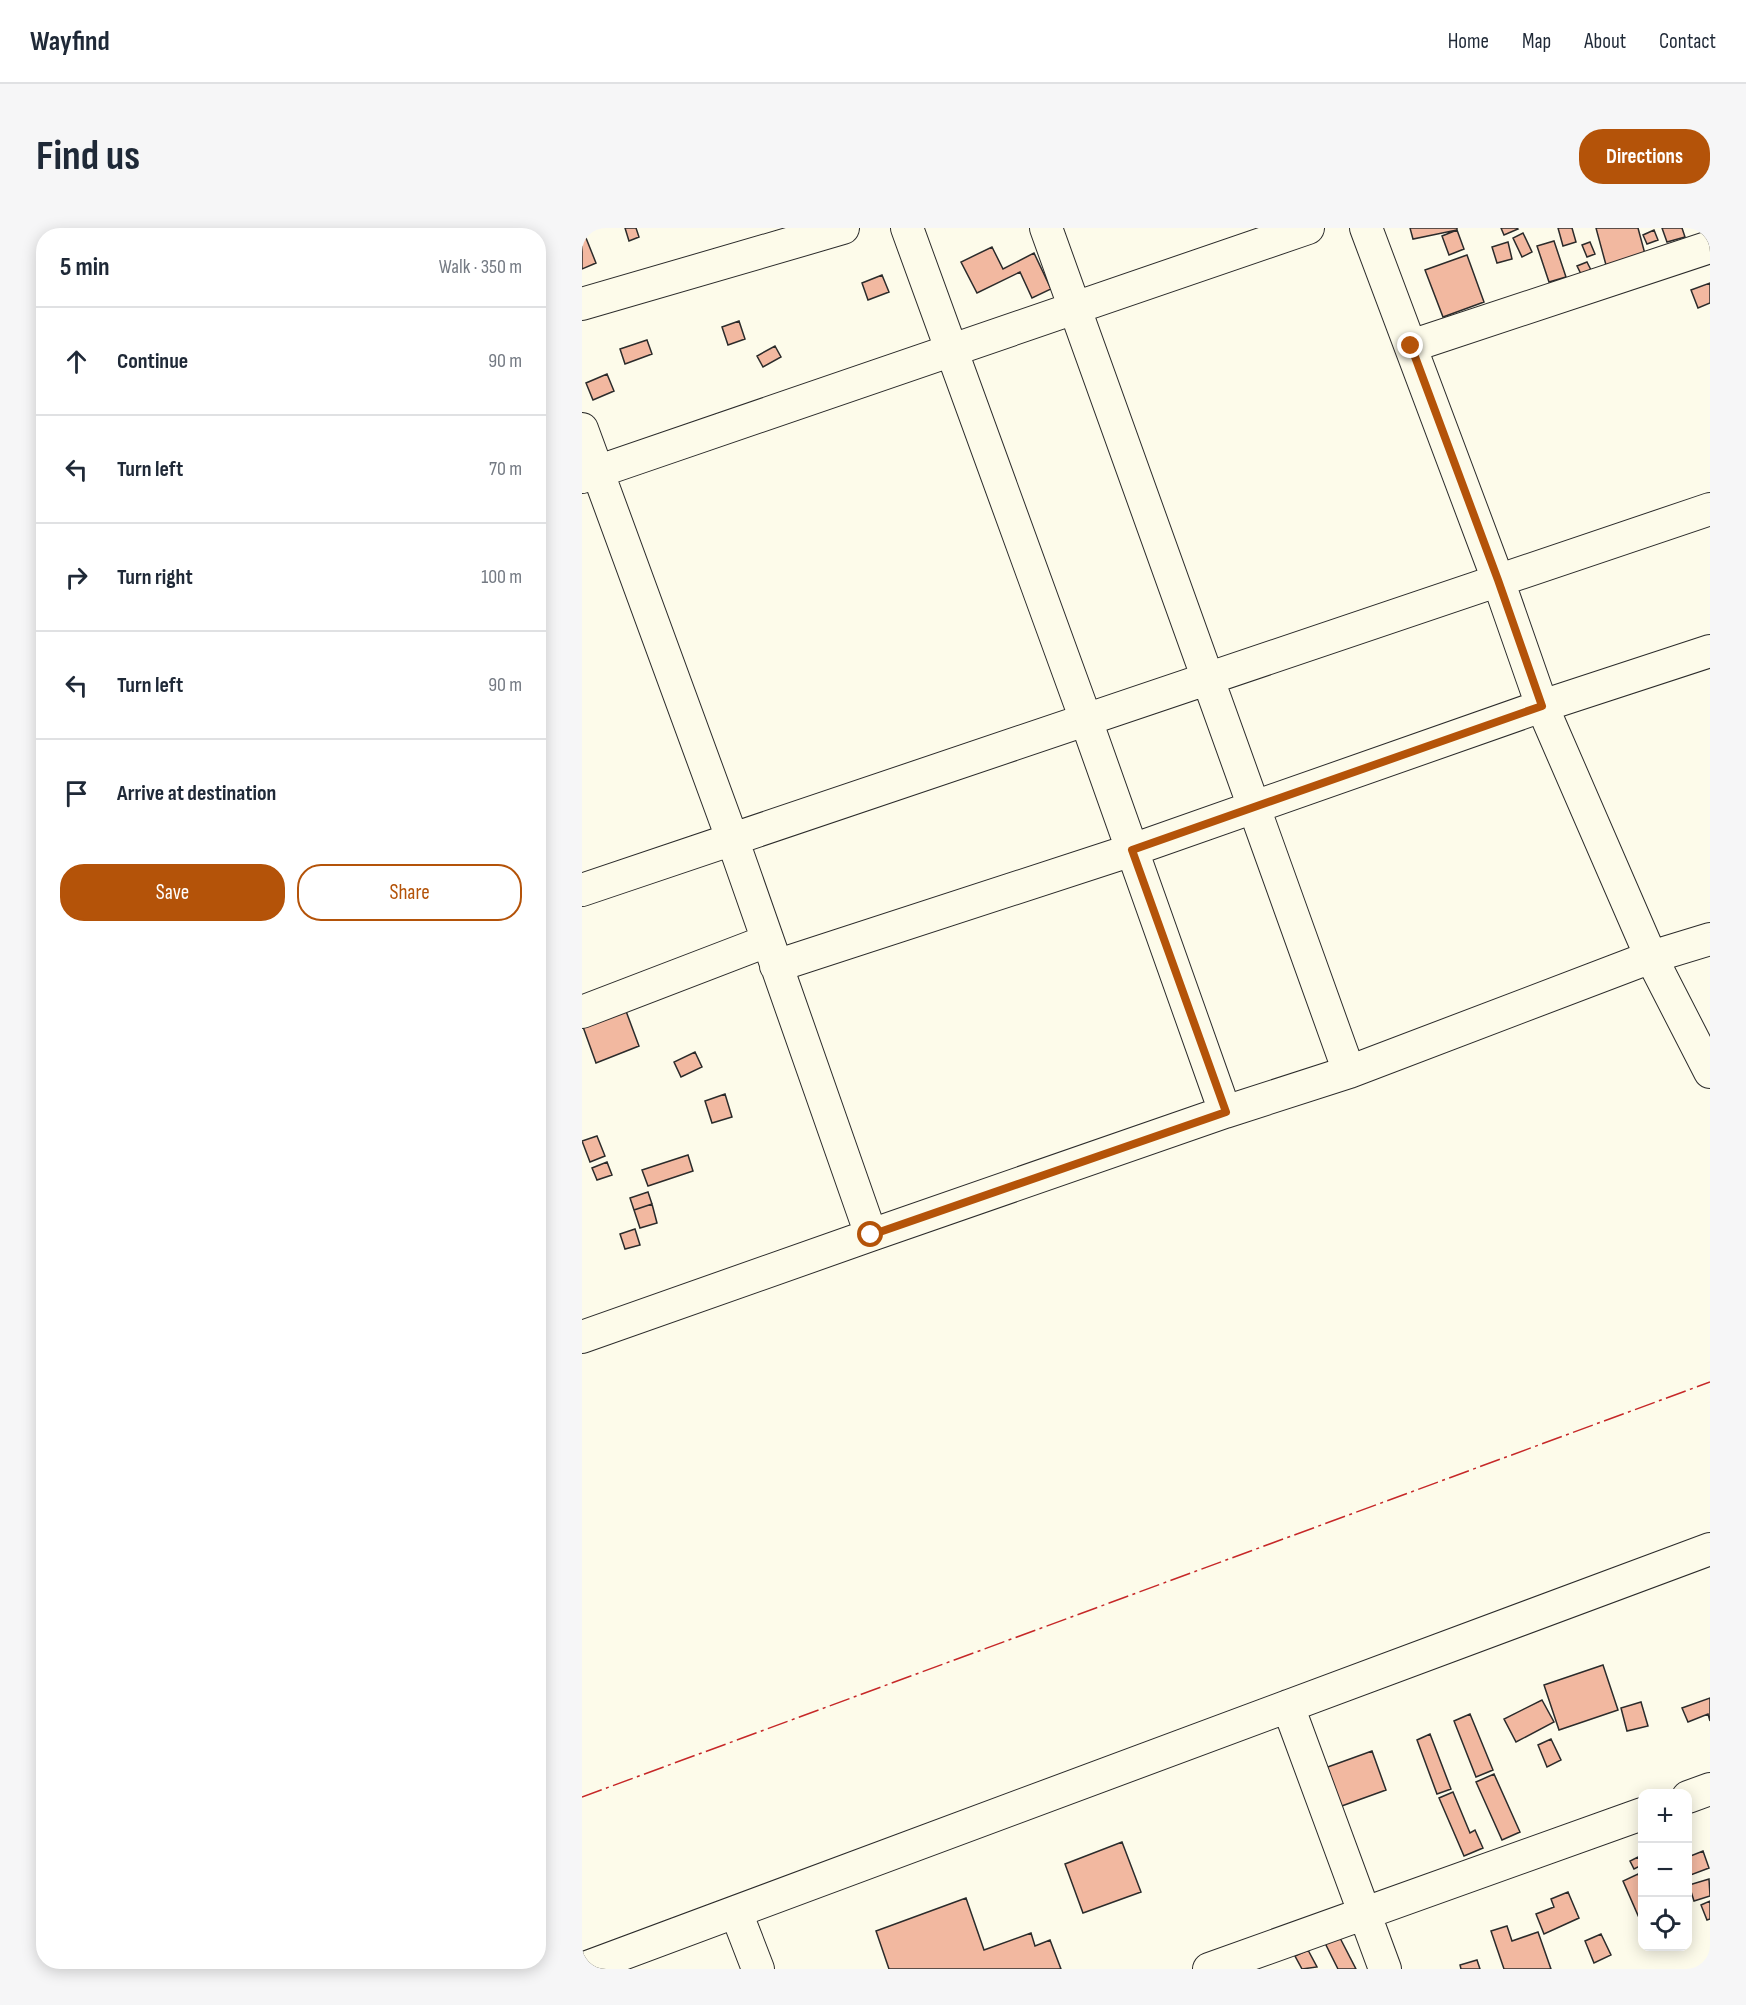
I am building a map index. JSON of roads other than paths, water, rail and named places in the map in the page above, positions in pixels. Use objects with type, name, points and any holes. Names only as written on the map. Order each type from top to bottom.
[{"type":"street","points":[[582,304],[843,228]]},
{"type":"street","points":[[907,228],[1226,1112]]},
{"type":"street","points":[[1047,228],[1349,1072]]},
{"type":"street","points":[[590,475],[1308,228]]},
{"type":"street","points":[[1366,228],[1498,580],[1542,706],[1651,957],[1710,1072]]},
{"type":"street","points":[[1411,346],[1710,248]]},
{"type":"street","points":[[582,429],[590,475],[732,841],[871,1235]]},
{"type":"street","points":[[582,890],[1710,508]]},
{"type":"street","points":[[582,1012],[772,953],[1132,850],[1542,706],[1710,651]]},
{"type":"street","points":[[582,1338],[871,1235],[1226,1112],[1349,1072],[1651,957],[1710,939]]},
{"type":"street","points":[[582,1969],[1710,1549]]},
{"type":"street","points":[[1288,1706],[1385,1969]]},
{"type":"street","points":[[1692,1796],[1710,1789]]},
{"type":"street","points":[[1209,1969],[1638,1815]]},
{"type":"street","points":[[736,1912],[758,1969]]}]
